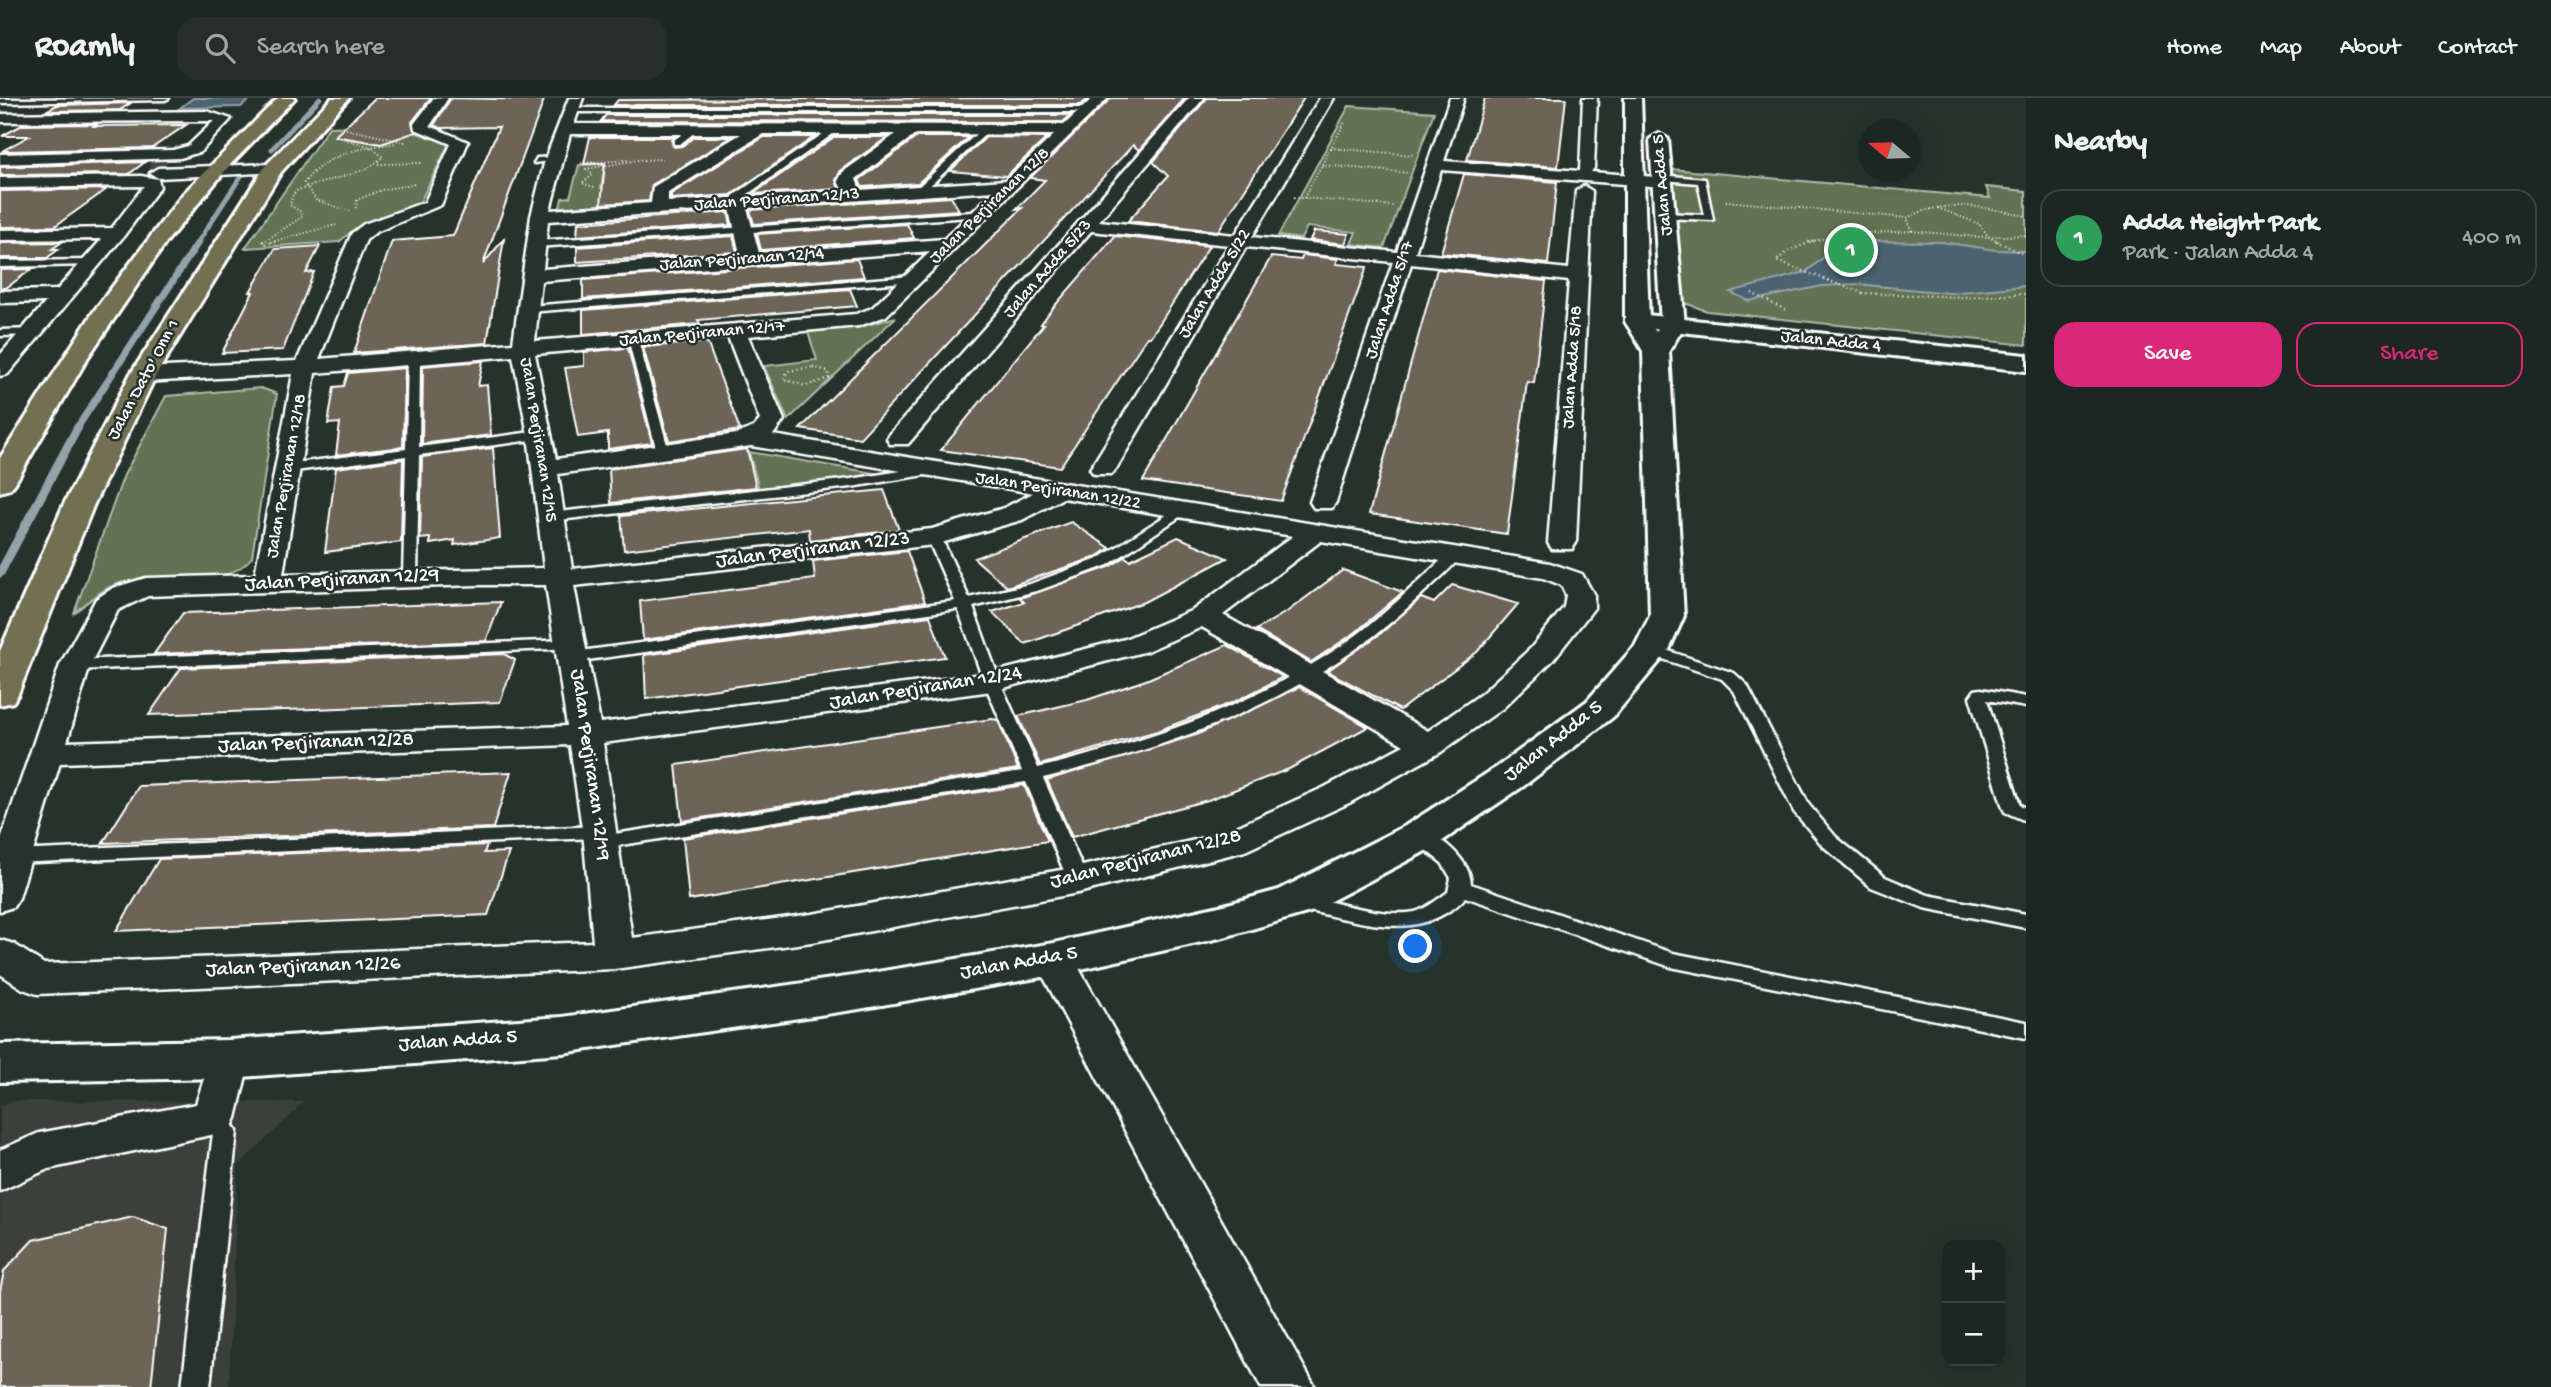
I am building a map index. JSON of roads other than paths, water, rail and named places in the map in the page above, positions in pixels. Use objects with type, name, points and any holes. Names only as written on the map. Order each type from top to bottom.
[{"type":"main road","points":[[0,483],[45,404],[152,247],[218,166],[287,98]]},
{"type":"main road","name":"Jalan Dato' Onn 1","points":[[0,694],[79,504],[138,384],[277,164],[341,98]]},
{"type":"main road","name":"Jalan Adda 5","points":[[0,1063],[229,1059],[562,1035],[853,993],[1054,959],[1224,921],[1294,901],[1420,836],[1511,776],[1600,709],[1651,650],[1667,615],[1655,323],[1637,183],[1633,98]]},
{"type":"main road","name":"Jalan Adda 5","points":[[1655,323],[1666,216],[1658,123]]},
{"type":"main road","name":"Jalan Adda 4","points":[[1655,323],[1804,326],[2026,349]]},
{"type":"main road","name":"Jalan Adda 4","points":[[1655,323],[2026,363]]},
{"type":"street","points":[[137,116],[165,98]]},
{"type":"street","name":"Jalan Perjiranan 12/18","points":[[267,585],[305,367],[358,237],[370,228],[432,205],[460,142],[423,129],[422,124],[441,98]]},
{"type":"street","name":"Jalan Perjiranan 12/8","points":[[879,312],[1101,98]]},
{"type":"street","name":"Jalan Adda 5/23","points":[[899,439],[1197,98]]},
{"type":"street","name":"Jalan Adda 5/22","points":[[1103,469],[1327,98]]},
{"type":"street","name":"Jalan Adda 5/17","points":[[1322,502],[1457,98]]},
{"type":"street","points":[[1586,168],[1590,98]]},
{"type":"street","name":"Jalan Perjiranan 12/15","points":[[561,577],[550,517],[540,435],[523,349],[548,162],[573,104]]},
{"type":"street","points":[[0,167],[155,170],[194,149],[224,119],[207,115],[8,118]]},
{"type":"street","points":[[563,129],[1068,130]]},
{"type":"street","points":[[660,208],[659,191],[760,129]]},
{"type":"street","points":[[854,195],[846,181],[849,176],[913,129]]},
{"type":"street","points":[[0,159],[155,170]]},
{"type":"street","points":[[0,175],[277,164]]},
{"type":"street","points":[[1435,165],[1637,183],[1663,182]]},
{"type":"street","points":[[0,183],[152,183],[155,170]]},
{"type":"street","points":[[0,369],[117,233],[155,170]]},
{"type":"street","name":"Jalan Perjiranan 12/13","points":[[540,216],[1013,185]]},
{"type":"street","name":"Jalan Adda 5/18","points":[[1562,542],[1584,191]]},
{"type":"street","points":[[737,203],[751,259]]},
{"type":"street","points":[[1086,225],[1578,276]]},
{"type":"street","points":[[0,235],[117,233]]},
{"type":"street","name":"Jalan Perjiranan 12/14","points":[[533,275],[951,244]]},
{"type":"street","points":[[0,297],[64,296]]},
{"type":"street","name":"Jalan Perjiranan 12/17","points":[[138,384],[240,382],[305,367],[832,323],[859,320],[879,312]]},
{"type":"street","points":[[736,332],[772,420],[763,432],[748,438]]},
{"type":"street","name":"Jalan Perjiranan 12/22","points":[[543,468],[748,438],[1550,571],[1572,580]]},
{"type":"street","name":"Jalan Perjiranan 12/23","points":[[561,577],[586,578],[934,537],[1013,514],[1057,491]]},
{"type":"street","name":"Jalan Perjiranan 12/24","points":[[586,735],[992,682],[1136,645],[1203,616],[1314,533]]},
{"type":"street","name":"Jalan Perjiranan 12/29","points":[[75,665],[106,605],[123,594],[146,587],[267,585],[529,574],[561,577]]},
{"type":"street","name":"Jalan Perjiranan 12/19","points":[[561,577],[601,837],[614,955]]},
{"type":"street","name":"Jalan Perjiranan 12/28","points":[[614,955],[812,928],[1078,880],[1232,843],[1336,795],[1429,745],[1492,701],[1542,654],[1579,608],[1580,595],[1572,580]]},
{"type":"street","points":[[1203,616],[1429,745]]},
{"type":"street","points":[[0,898],[75,665]]},
{"type":"street","name":"Jalan Perjiranan 12/28","points":[[47,753],[586,735]]},
{"type":"street","name":"Jalan Perjiranan 12/26","points":[[0,954],[37,979],[614,955]]},
{"type":"street","points":[[1054,959],[1289,1387]]},
{"type":"street","points":[[0,1172],[39,1152],[214,1118],[229,1059]]},
{"type":"lane","points":[[0,101],[165,98]]},
{"type":"lane","points":[[677,142],[703,129],[723,110],[730,98]]},
{"type":"lane","points":[[889,129],[897,98]]},
{"type":"lane","points":[[8,118],[50,99]]},
{"type":"lane","points":[[573,104],[723,110],[1088,110]]},
{"type":"lane","points":[[737,203],[736,198],[836,129]]},
{"type":"lane","points":[[919,191],[987,130]]},
{"type":"lane","points":[[1663,182],[1702,181],[1709,220],[1666,216]]},
{"type":"lane","points":[[536,244],[984,213]]},
{"type":"lane","points":[[0,264],[92,262]]},
{"type":"lane","points":[[529,309],[914,279]]},
{"type":"lane","points":[[0,333],[34,332]]},
{"type":"lane","points":[[632,340],[663,452]]},
{"type":"lane","points":[[410,577],[414,358]]},
{"type":"lane","points":[[288,468],[540,435]]},
{"type":"lane","points":[[550,517],[851,483],[932,470]]},
{"type":"lane","points":[[75,665],[571,651],[964,604],[1034,587],[1103,562],[1179,511]]},
{"type":"lane","points":[[934,537],[964,604],[992,682],[1078,880]]},
{"type":"lane","points":[[13,857],[601,837],[1034,775],[1117,754],[1190,730],[1307,675],[1371,631],[1454,556]]},
{"type":"lane","points":[[1651,650],[1728,676],[1741,688],[1801,808],[1829,841],[1878,881],[1924,901],[2026,921]]},
{"type":"lane","points":[[2026,702],[1981,694],[1978,697],[2012,808],[2026,815]]},
{"type":"lane","points":[[1294,901],[1377,917],[1416,919],[1452,902],[1461,888],[1459,871],[1449,855],[1420,836]]},
{"type":"lane","points":[[1461,888],[1671,960],[2026,1030]]},
{"type":"lane","points":[[196,1387],[225,1131],[214,1118]]},
{"type":"water","points":[[193,98],[252,98],[241,107],[180,108]]},
{"type":"water","points":[[1858,241],[1941,242],[1996,250],[2026,251],[2026,286],[1949,293],[1856,284],[1822,286],[1749,301],[1730,292],[1806,272],[1830,252]]},
{"type":"waterway","points":[[272,149],[320,98]]},
{"type":"waterway","points":[[198,242],[243,173]]},
{"type":"waterway","points":[[77,428],[199,241]]},
{"type":"waterway","points":[[0,573],[78,427]]},
{"type":"tunnel","points":[[150,164],[172,163]]},
{"type":"place","name":"Adda Height Park","points":[[1851,250]]}]
